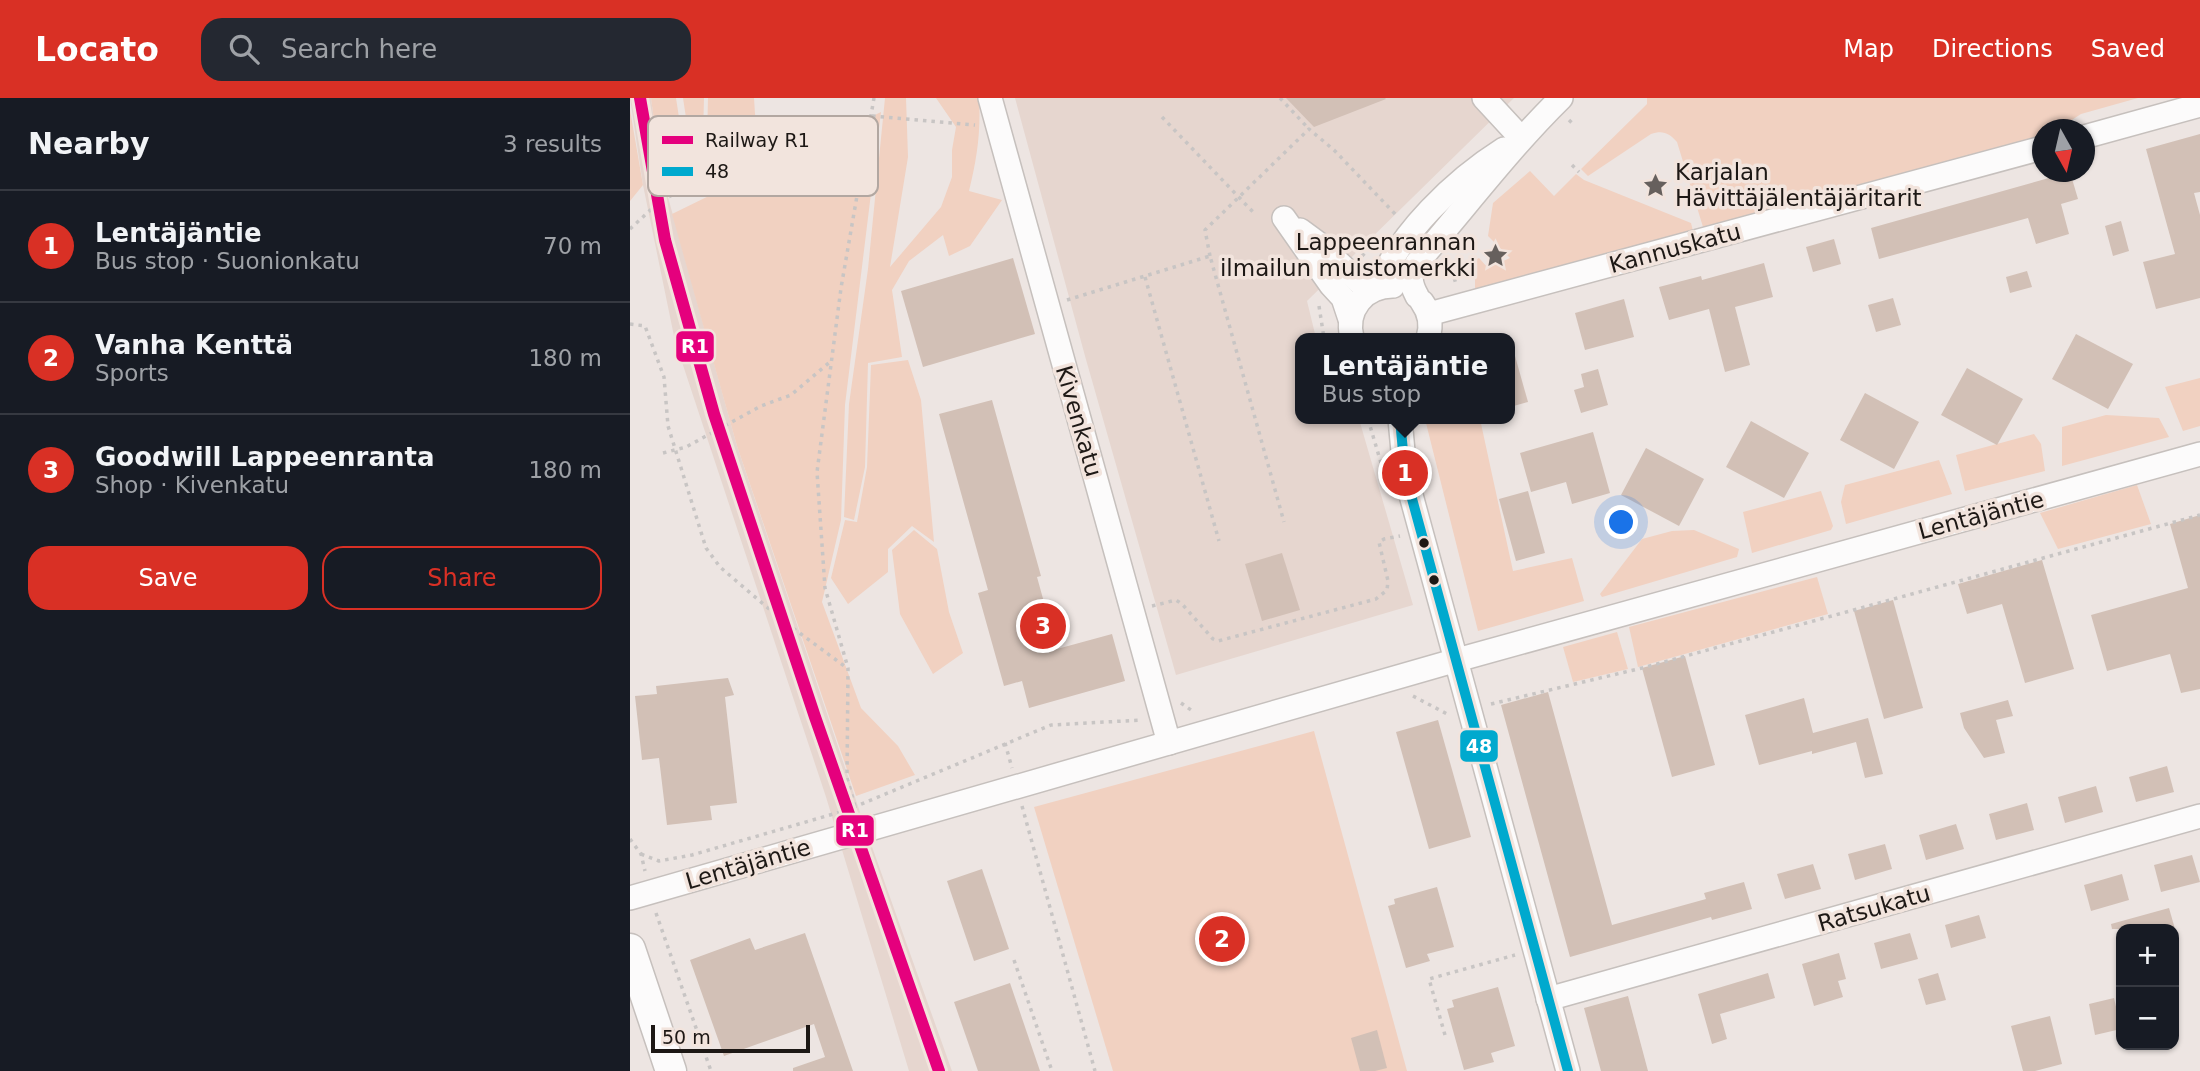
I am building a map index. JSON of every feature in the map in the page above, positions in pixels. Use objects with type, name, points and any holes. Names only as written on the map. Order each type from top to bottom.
[{"type":"main road","points":[[630,949],[671,1071]]},
{"type":"street","name":"Kivenkatu","points":[[990,98],[1169,743]]},
{"type":"street","points":[[1484,98],[1521,138]]},
{"type":"street","points":[[1429,333],[1431,324],[1411,286],[1410,278],[1416,262],[1499,168],[1521,138],[1561,98]]},
{"type":"street","points":[[2095,133],[2200,105]]},
{"type":"street","points":[[1351,329],[1360,298],[1375,288],[1393,255],[1415,226],[1458,184],[1490,158],[1521,138]]},
{"type":"street","name":"Kannuskatu","points":[[1423,305],[2032,151]]},
{"type":"street","points":[[1351,329],[1343,298],[1284,218],[1319,244],[1359,282],[1375,288],[1399,286],[1423,305]]},
{"type":"street","points":[[1385,424],[1405,473],[1568,1071]]},
{"type":"street","points":[[1401,424],[1405,473]]},
{"type":"street","name":"Lentäjäntie","points":[[640,895],[1457,660],[2200,454]]},
{"type":"street","name":"Ratsukatu","points":[[1548,999],[2200,816]]},
{"type":"path","points":[[872,116],[874,98]]},
{"type":"path","points":[[1280,98],[1400,219]]},
{"type":"path","points":[[878,117],[998,127]]},
{"type":"path","points":[[1162,117],[1254,213]]},
{"type":"path","points":[[1284,522],[1205,230],[1309,129]]},
{"type":"path","points":[[1572,165],[1579,172]]},
{"type":"path","points":[[630,229],[659,202],[670,196]]},
{"type":"path","points":[[855,806],[847,778],[848,668],[825,588],[817,472],[841,288],[858,196]]},
{"type":"path","points":[[1065,301],[1210,256]]},
{"type":"path","points":[[1144,277],[1219,541]]},
{"type":"path","points":[[630,324],[645,326],[664,377],[668,426],[706,548],[720,567],[782,620],[848,668]]},
{"type":"path","points":[[663,453],[686,447],[761,406],[790,395],[831,361]]},
{"type":"path","points":[[1488,692],[1491,705],[1642,668],[2200,515]]},
{"type":"path","points":[[1150,607],[1176,600],[1213,639],[1218,640],[1376,598],[1387,590],[1388,581],[1379,542],[1402,536]]},
{"type":"path","points":[[1408,693],[1452,717]]},
{"type":"path","points":[[1016,787],[1095,1071]]},
{"type":"path","points":[[630,839],[641,854],[640,895],[663,937],[711,1071]]},
{"type":"path","points":[[1445,1035],[1429,979],[1521,953]]},
{"type":"path","points":[[1014,960],[1052,1071]]},
{"type":"shaded area","points":[[630,98],[651,98],[653,116],[648,116],[648,196],[668,196],[737,446],[866,830],[952,1071],[909,1071],[826,797],[675,341],[643,185]]},
{"type":"shaded area","points":[[651,98],[676,98],[679,116],[653,116]]},
{"type":"shaded area","points":[[683,98],[704,98],[704,116],[686,116]]},
{"type":"shaded area","points":[[708,98],[754,98],[755,116],[708,116]]},
{"type":"shaded area","points":[[885,98],[906,98],[908,157],[890,267],[941,207],[952,177],[952,150],[956,127],[936,98],[979,98],[978,145],[969,191],[1002,200],[970,246],[949,256],[943,235],[909,261],[892,290],[902,357],[868,363],[865,467],[854,520],[844,517],[849,404],[875,196],[878,196]]},
{"type":"shaded area","points":[[1015,98],[1514,98],[1307,301],[1315,333],[1295,333],[1295,424],[1360,424],[1413,605],[1176,675]]},
{"type":"shaded area","points":[[1647,98],[2138,98],[2081,114],[2073,119],[2032,119],[2032,139],[1703,227],[1677,142],[1668,134],[1651,134],[1588,176],[1581,169],[1647,104]]},
{"type":"shaded area","points":[[630,110],[643,185],[630,201]]},
{"type":"shaded area","points":[[881,112],[878,136],[878,116],[873,116]]},
{"type":"shaded area","points":[[1530,171],[1554,196],[1576,174],[1584,180],[1691,223],[1693,231],[1475,290],[1475,260],[1479,258],[1488,268],[1510,258],[1488,236],[1493,203]]},
{"type":"shaded area","points":[[709,196],[871,196],[845,405],[841,520],[822,602],[861,708],[898,746],[915,775],[856,796],[737,446],[672,214]]},
{"type":"shaded area","points":[[908,360],[921,400],[934,542],[912,526],[888,549],[888,572],[848,604],[831,578],[845,520],[857,522],[867,467],[871,365]]},
{"type":"shaded area","points":[[2200,378],[2200,426],[2183,431],[2165,387]]},
{"type":"shaded area","points":[[2106,415],[2159,418],[2169,437],[2062,466],[2062,427]]},
{"type":"shaded area","points":[[1426,424],[1481,424],[1513,571],[1572,558],[1584,601],[1478,631]]},
{"type":"shaded area","points":[[2034,434],[2041,444],[2045,471],[1965,491],[1956,455]]},
{"type":"shaded area","points":[[1939,460],[1952,494],[1846,524],[1841,502],[1845,485]]},
{"type":"shaded area","points":[[2137,485],[2151,524],[2058,549],[2040,513]]},
{"type":"shaded area","points":[[1821,491],[1833,526],[1831,530],[1752,553],[1743,512]]},
{"type":"shaded area","points":[[914,530],[937,549],[949,612],[963,653],[933,674],[900,614],[892,550]]},
{"type":"shaded area","points":[[1694,530],[1739,549],[1737,557],[1602,597],[1600,594],[1642,539],[1672,531]]},
{"type":"shaded area","points":[[1817,577],[1828,614],[1638,667],[1629,627]]},
{"type":"shaded area","points":[[1617,632],[1628,669],[1573,682],[1563,647]]},
{"type":"shaded area","points":[[1314,731],[1407,1071],[1113,1071],[1034,807]]},
{"type":"building","points":[[1286,98],[1385,98],[1386,99],[1314,127]]},
{"type":"building","points":[[2200,134],[2200,192],[2194,193],[2200,215],[2200,298],[2156,309],[2143,262],[2175,254],[2146,149]]},
{"type":"building","points":[[2034,182],[2073,182],[2078,199],[2061,204],[2069,234],[2036,244],[2028,218],[1879,259],[1871,228]]},
{"type":"building","points":[[2121,221],[2129,251],[2113,256],[2105,226]]},
{"type":"building","points":[[1834,239],[1841,264],[1813,272],[1806,247]]},
{"type":"building","points":[[1013,258],[1035,334],[923,367],[901,291]]},
{"type":"building","points":[[1764,263],[1773,297],[1735,307],[1750,365],[1725,372],[1709,309],[1669,320],[1659,287],[1701,276],[1702,280]]},
{"type":"building","points":[[2027,271],[2032,287],[2010,293],[2006,277]]},
{"type":"building","points":[[1893,298],[1901,325],[1876,332],[1868,305]]},
{"type":"building","points":[[1624,299],[1634,337],[1585,350],[1575,313]]},
{"type":"building","points":[[2076,334],[2133,364],[2108,409],[2052,379]]},
{"type":"building","points":[[1515,356],[1528,402],[1515,406]]},
{"type":"building","points":[[1967,368],[2023,399],[1997,445],[1941,415]]},
{"type":"building","points":[[1598,369],[1608,405],[1581,413],[1574,390],[1584,387],[1581,374]]},
{"type":"building","points":[[1865,393],[1919,422],[1894,469],[1840,440]]},
{"type":"building","points":[[992,400],[1041,576],[1037,577],[1057,649],[1112,634],[1125,681],[1029,708],[1022,681],[1004,686],[978,593],[988,590],[939,414]]},
{"type":"building","points":[[1751,421],[1809,453],[1784,498],[1726,467]]},
{"type":"building","points":[[1593,432],[1610,493],[1572,504],[1566,482],[1531,492],[1520,453]]},
{"type":"building","points":[[1646,448],[1704,479],[1679,526],[1621,495]]},
{"type":"building","points":[[1528,491],[1545,553],[1516,561],[1499,499]]},
{"type":"building","points":[[2200,515],[2200,689],[2181,693],[2170,654],[2107,671],[2091,615],[2188,588],[2170,524]]},
{"type":"building","points":[[1282,553],[1300,610],[1262,621],[1245,564]]},
{"type":"building","points":[[2042,560],[2074,669],[2025,683],[2002,604],[1967,614],[1958,584]]},
{"type":"building","points":[[1893,600],[1923,708],[1884,719],[1854,611]]},
{"type":"building","points":[[1685,656],[1715,765],[1672,777],[1642,668]]},
{"type":"building","points":[[728,678],[734,695],[725,697],[737,803],[710,806],[712,820],[667,825],[659,758],[642,760],[635,696],[657,694],[656,686]]},
{"type":"building","points":[[1548,692],[1612,925],[1706,899],[1704,893],[1744,882],[1752,909],[1712,920],[1711,917],[1570,957],[1501,705]]},
{"type":"building","points":[[1804,698],[1813,733],[1868,718],[1883,774],[1865,778],[1856,742],[1759,765],[1745,715]]},
{"type":"building","points":[[2008,700],[2013,716],[1996,720],[2005,753],[1984,758],[1964,728],[1960,713]]},
{"type":"building","points":[[1438,720],[1471,837],[1429,849],[1396,732]]},
{"type":"building","points":[[2167,766],[2174,792],[2136,802],[2129,777]]},
{"type":"building","points":[[2096,786],[2103,812],[2065,823],[2058,797]]},
{"type":"building","points":[[2027,803],[2034,830],[1996,840],[1989,814]]},
{"type":"building","points":[[1956,824],[1964,849],[1926,860],[1919,835]]},
{"type":"building","points":[[1885,844],[1892,869],[1855,880],[1848,854]]},
{"type":"building","points":[[2192,855],[2200,882],[2161,892],[2154,865]]},
{"type":"building","points":[[1813,864],[1821,889],[1785,899],[1777,874]]},
{"type":"building","points":[[982,869],[1009,949],[974,961],[947,881]]},
{"type":"building","points":[[2122,874],[2129,900],[2091,911],[2084,885]]},
{"type":"building","points":[[1437,887],[1454,947],[1427,954],[1430,961],[1406,968],[1388,906],[1395,904],[1394,899]]},
{"type":"building","points":[[2169,908],[2174,924],[2116,924],[2116,929],[2112,929],[2111,924]]},
{"type":"building","points":[[1979,915],[1986,938],[1951,948],[1945,925]]},
{"type":"building","points":[[805,933],[853,1071],[793,1071],[793,1068],[825,1057],[814,1024],[724,1056],[690,960],[750,938],[755,950]]},
{"type":"building","points":[[1910,933],[1918,959],[1881,969],[1874,943]]},
{"type":"building","points":[[1839,953],[1846,979],[1838,981],[1843,997],[1814,1006],[1802,964]]},
{"type":"building","points":[[1768,973],[1775,998],[1720,1014],[1727,1039],[1712,1044],[1698,994]]},
{"type":"building","points":[[1938,973],[1946,1000],[1926,1005],[1918,979]]},
{"type":"building","points":[[1010,983],[1040,1071],[978,1071],[954,1002]]},
{"type":"building","points":[[1498,987],[1515,1046],[1491,1053],[1494,1062],[1464,1070],[1447,1009],[1454,1007],[1452,1000]]},
{"type":"building","points":[[1628,996],[1648,1071],[1601,1071],[1584,1008]]},
{"type":"building","points":[[2114,998],[2116,1030],[2095,1035],[2089,1004]]},
{"type":"building","points":[[2050,1016],[2062,1064],[2035,1071],[2023,1071],[2011,1026]]},
{"type":"building","points":[[1377,1030],[1387,1068],[1360,1071],[1351,1038]]},
{"type":"rail line","name":"R1","points":[[640,98],[648,143]]},
{"type":"rail line","name":"R1","points":[[657,196],[665,240],[714,414],[815,717],[939,1071]]},
{"type":"transit line","name":"48","points":[[1400,424],[1405,473],[1568,1071]]},
{"type":"place","name":"Karjalan Hävittäjälentäjäritarit","points":[[1655,185]]},
{"type":"place","name":"Lappeenrannan ilmailun muistomerkki","points":[[1496,255]]},
{"type":"place","name":"Lentäjäntie","points":[[1405,473]]},
{"type":"place","name":"Goodwill Lappeenranta","points":[[1043,626]]},
{"type":"place","name":"Vanha Kenttä","points":[[1222,939]]}]
